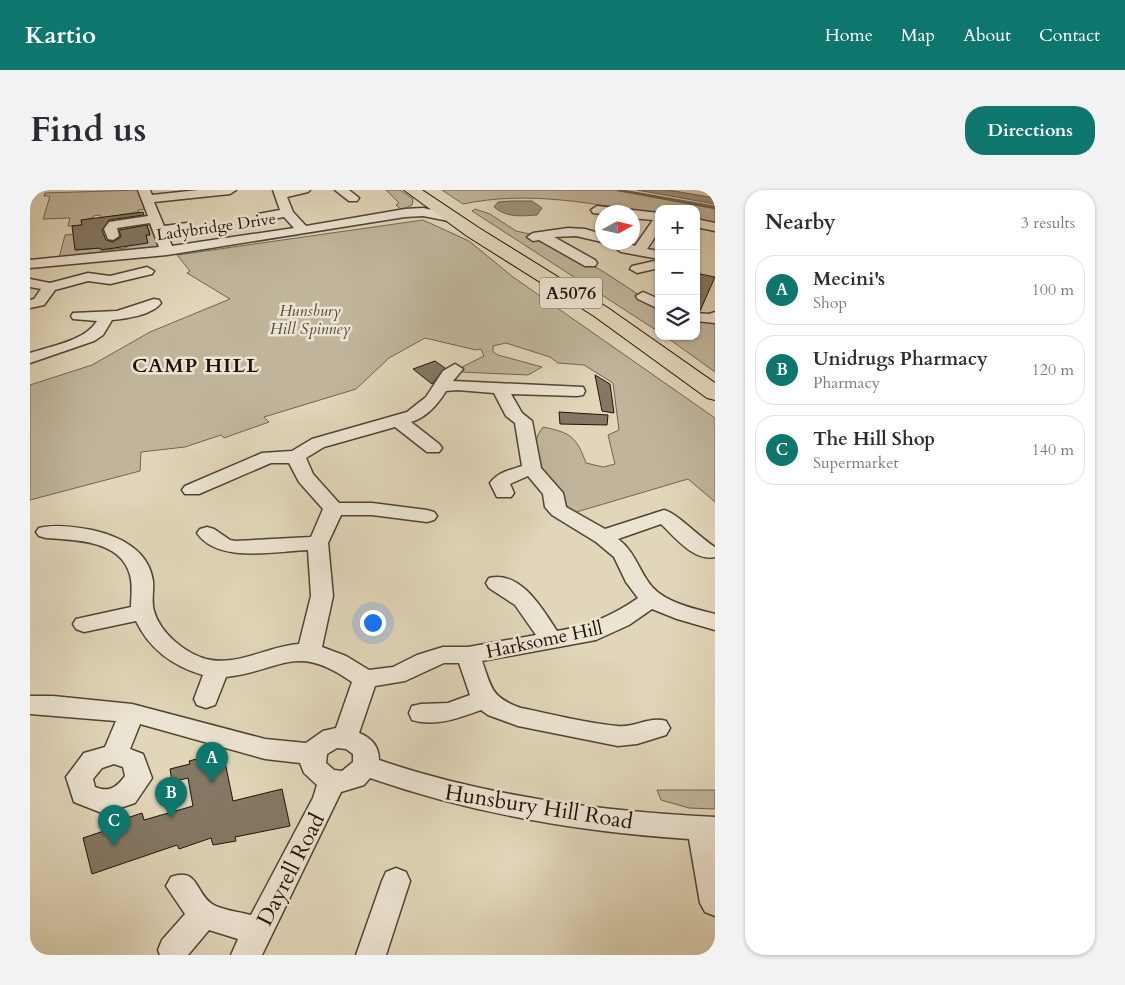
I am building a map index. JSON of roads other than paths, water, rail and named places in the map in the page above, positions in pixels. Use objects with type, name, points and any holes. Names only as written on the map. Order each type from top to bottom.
[{"type":"highway","name":"A5076","points":[[422,192],[454,218],[601,312],[715,393]]},
{"type":"highway","name":"A5076","points":[[422,192],[618,310],[715,376]]},
{"type":"street","points":[[167,251],[146,195],[230,190]]},
{"type":"street","points":[[303,231],[287,213],[280,192],[304,190]]},
{"type":"street","points":[[341,190],[353,198]]},
{"type":"street","points":[[405,213],[416,206],[422,192]]},
{"type":"street","points":[[262,217],[287,213]]},
{"type":"street","name":"Ladybridge Drive","points":[[30,264],[167,251],[303,231],[405,213],[435,213],[454,218]]},
{"type":"street","points":[[640,215],[655,218]]},
{"type":"street","points":[[639,251],[655,222]]},
{"type":"street","points":[[700,224],[715,226]]},
{"type":"street","points":[[113,236],[110,229],[113,225],[187,227]]},
{"type":"street","points":[[590,263],[538,237],[569,225],[595,235]]},
{"type":"street","points":[[632,250],[655,257]]},
{"type":"street","points":[[88,260],[88,277]]},
{"type":"street","points":[[637,269],[655,260]]},
{"type":"street","points":[[30,283],[50,287],[88,277],[110,280],[147,271]]},
{"type":"street","points":[[30,304],[39,302],[50,287]]},
{"type":"street","points":[[643,296],[655,303]]},
{"type":"street","points":[[78,316],[106,318],[131,314],[154,303]]},
{"type":"street","points":[[700,317],[714,318]]},
{"type":"street","points":[[30,358],[89,338],[98,332],[106,318]]},
{"type":"street","points":[[194,485],[268,457],[297,457],[306,449],[318,443],[406,418],[432,400],[449,374],[455,369]]},
{"type":"street","points":[[442,387],[457,385],[577,391]]},
{"type":"street","points":[[500,388],[515,416],[523,421],[532,469],[553,493],[555,506],[558,511],[602,537],[618,549],[626,559],[640,587],[650,599],[715,622]]},
{"type":"street","points":[[406,418],[433,448]]},
{"type":"street","points":[[297,457],[297,467],[324,496],[333,509]]},
{"type":"street","points":[[504,493],[500,483],[505,478],[532,469]]},
{"type":"street","points":[[333,509],[372,509],[427,516]]},
{"type":"street","points":[[308,652],[322,596],[318,543],[333,509]]},
{"type":"street","points":[[602,537],[672,513],[692,542],[709,552]]},
{"type":"street","points":[[46,532],[85,534],[112,542],[128,553],[140,570],[144,612],[152,630],[171,651],[193,663],[217,670],[244,667],[288,654],[308,652],[341,664],[365,680],[345,738]]},
{"type":"street","points":[[208,533],[224,545],[236,547],[318,543]]},
{"type":"street","points":[[511,584],[532,609],[552,642]]},
{"type":"street","name":"Harksome Hill","points":[[365,680],[397,675],[434,657],[468,655],[552,642],[588,634],[621,620],[650,599]]},
{"type":"street","points":[[84,624],[144,612]]},
{"type":"street","points":[[468,655],[484,699],[497,709],[518,717],[618,736],[637,734],[657,728]]},
{"type":"street","points":[[206,699],[217,670]]},
{"type":"street","points":[[421,713],[450,712],[484,699]]},
{"type":"street","points":[[30,705],[53,705],[132,712],[265,749],[312,754]]},
{"type":"street","points":[[116,754],[132,712]]},
{"type":"street","points":[[332,738],[345,738],[361,745],[366,752],[366,766],[354,778],[341,782],[331,781],[315,772],[312,764],[312,754],[323,742],[332,738]]},
{"type":"street","name":"Hunsbury Hill Road","points":[[366,766],[444,792],[508,806],[601,819],[708,829]]},
{"type":"street","name":"Dayrell Road","points":[[252,943],[326,799],[331,781]]},
{"type":"street","points":[[708,829],[715,903]]},
{"type":"street","points":[[371,955],[396,881]]},
{"type":"street","points":[[181,886],[203,915],[252,943]]},
{"type":"street","points":[[174,950],[203,915]]},
{"type":"waterway","points":[[618,190],[715,208]]},
{"type":"place","name":"Mecini's","points":[[212,783]]},
{"type":"place","name":"Unidrugs Pharmacy","points":[[171,818]]},
{"type":"place","name":"The Hill Shop","points":[[114,846]]},
{"type":"district","name":"CAMP HILL","points":[[196,365]]},
{"type":"park label","name":"Hunsbury Hill Spinney","points":[[310,319]]}]
